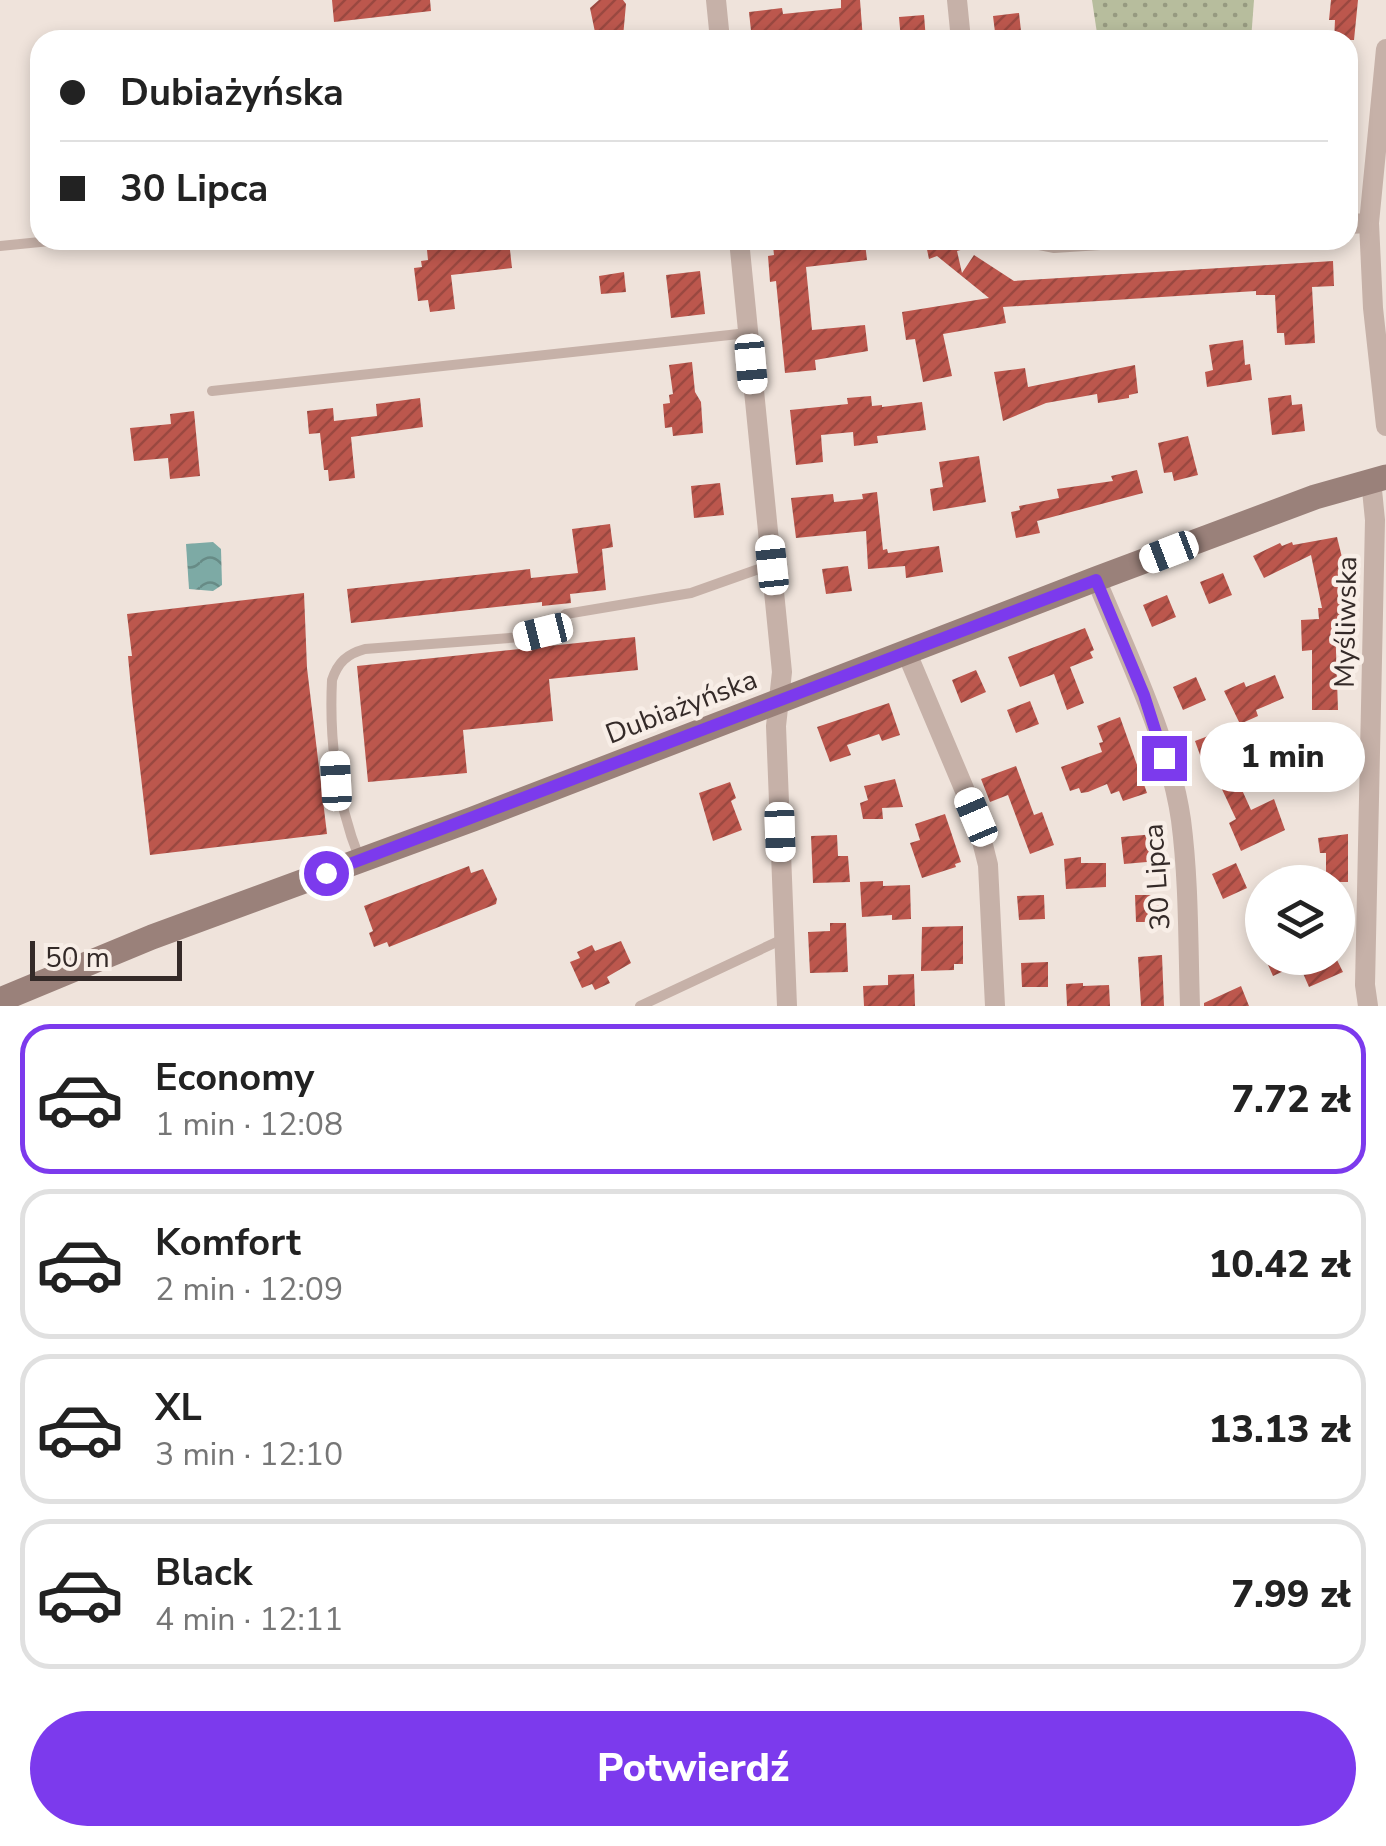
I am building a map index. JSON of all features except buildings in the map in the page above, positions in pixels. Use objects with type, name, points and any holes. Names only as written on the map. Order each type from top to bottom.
[{"type":"street","points":[[716,0],[719,30]]},
{"type":"street","points":[[957,0],[960,30]]},
{"type":"street","points":[[1386,49],[1358,223],[1373,308],[1386,426]]},
{"type":"street","points":[[740,250],[782,672],[776,726],[786,1006]]},
{"type":"street","name":"Dubiażyńska","points":[[0,1000],[152,937],[906,651],[1315,497],[1378,478]]},
{"type":"street","name":"Myśliwska","points":[[1368,1006],[1365,966],[1378,478]]},
{"type":"street","name":"30 Lipca","points":[[1096,580],[1144,695],[1174,789],[1182,836],[1190,1006]]},
{"type":"street","points":[[906,651],[976,817],[988,865],[995,1006]]},
{"type":"lane","points":[[0,246],[30,243]]},
{"type":"lane","points":[[212,390],[748,333]]},
{"type":"lane","points":[[360,860],[344,819],[336,781],[332,680],[343,659],[366,650],[522,637],[543,632],[566,614],[691,593],[772,565]]},
{"type":"lane","points":[[640,1006],[784,939]]},
{"type":"green space","points":[[1092,0],[1254,0],[1252,30],[1096,30]]},
{"type":"water","points":[[213,542],[221,549],[222,585],[213,591],[189,589],[186,544]]},
{"type":"route","points":[[326,873],[1096,580],[1144,695],[1164,758]]}]
